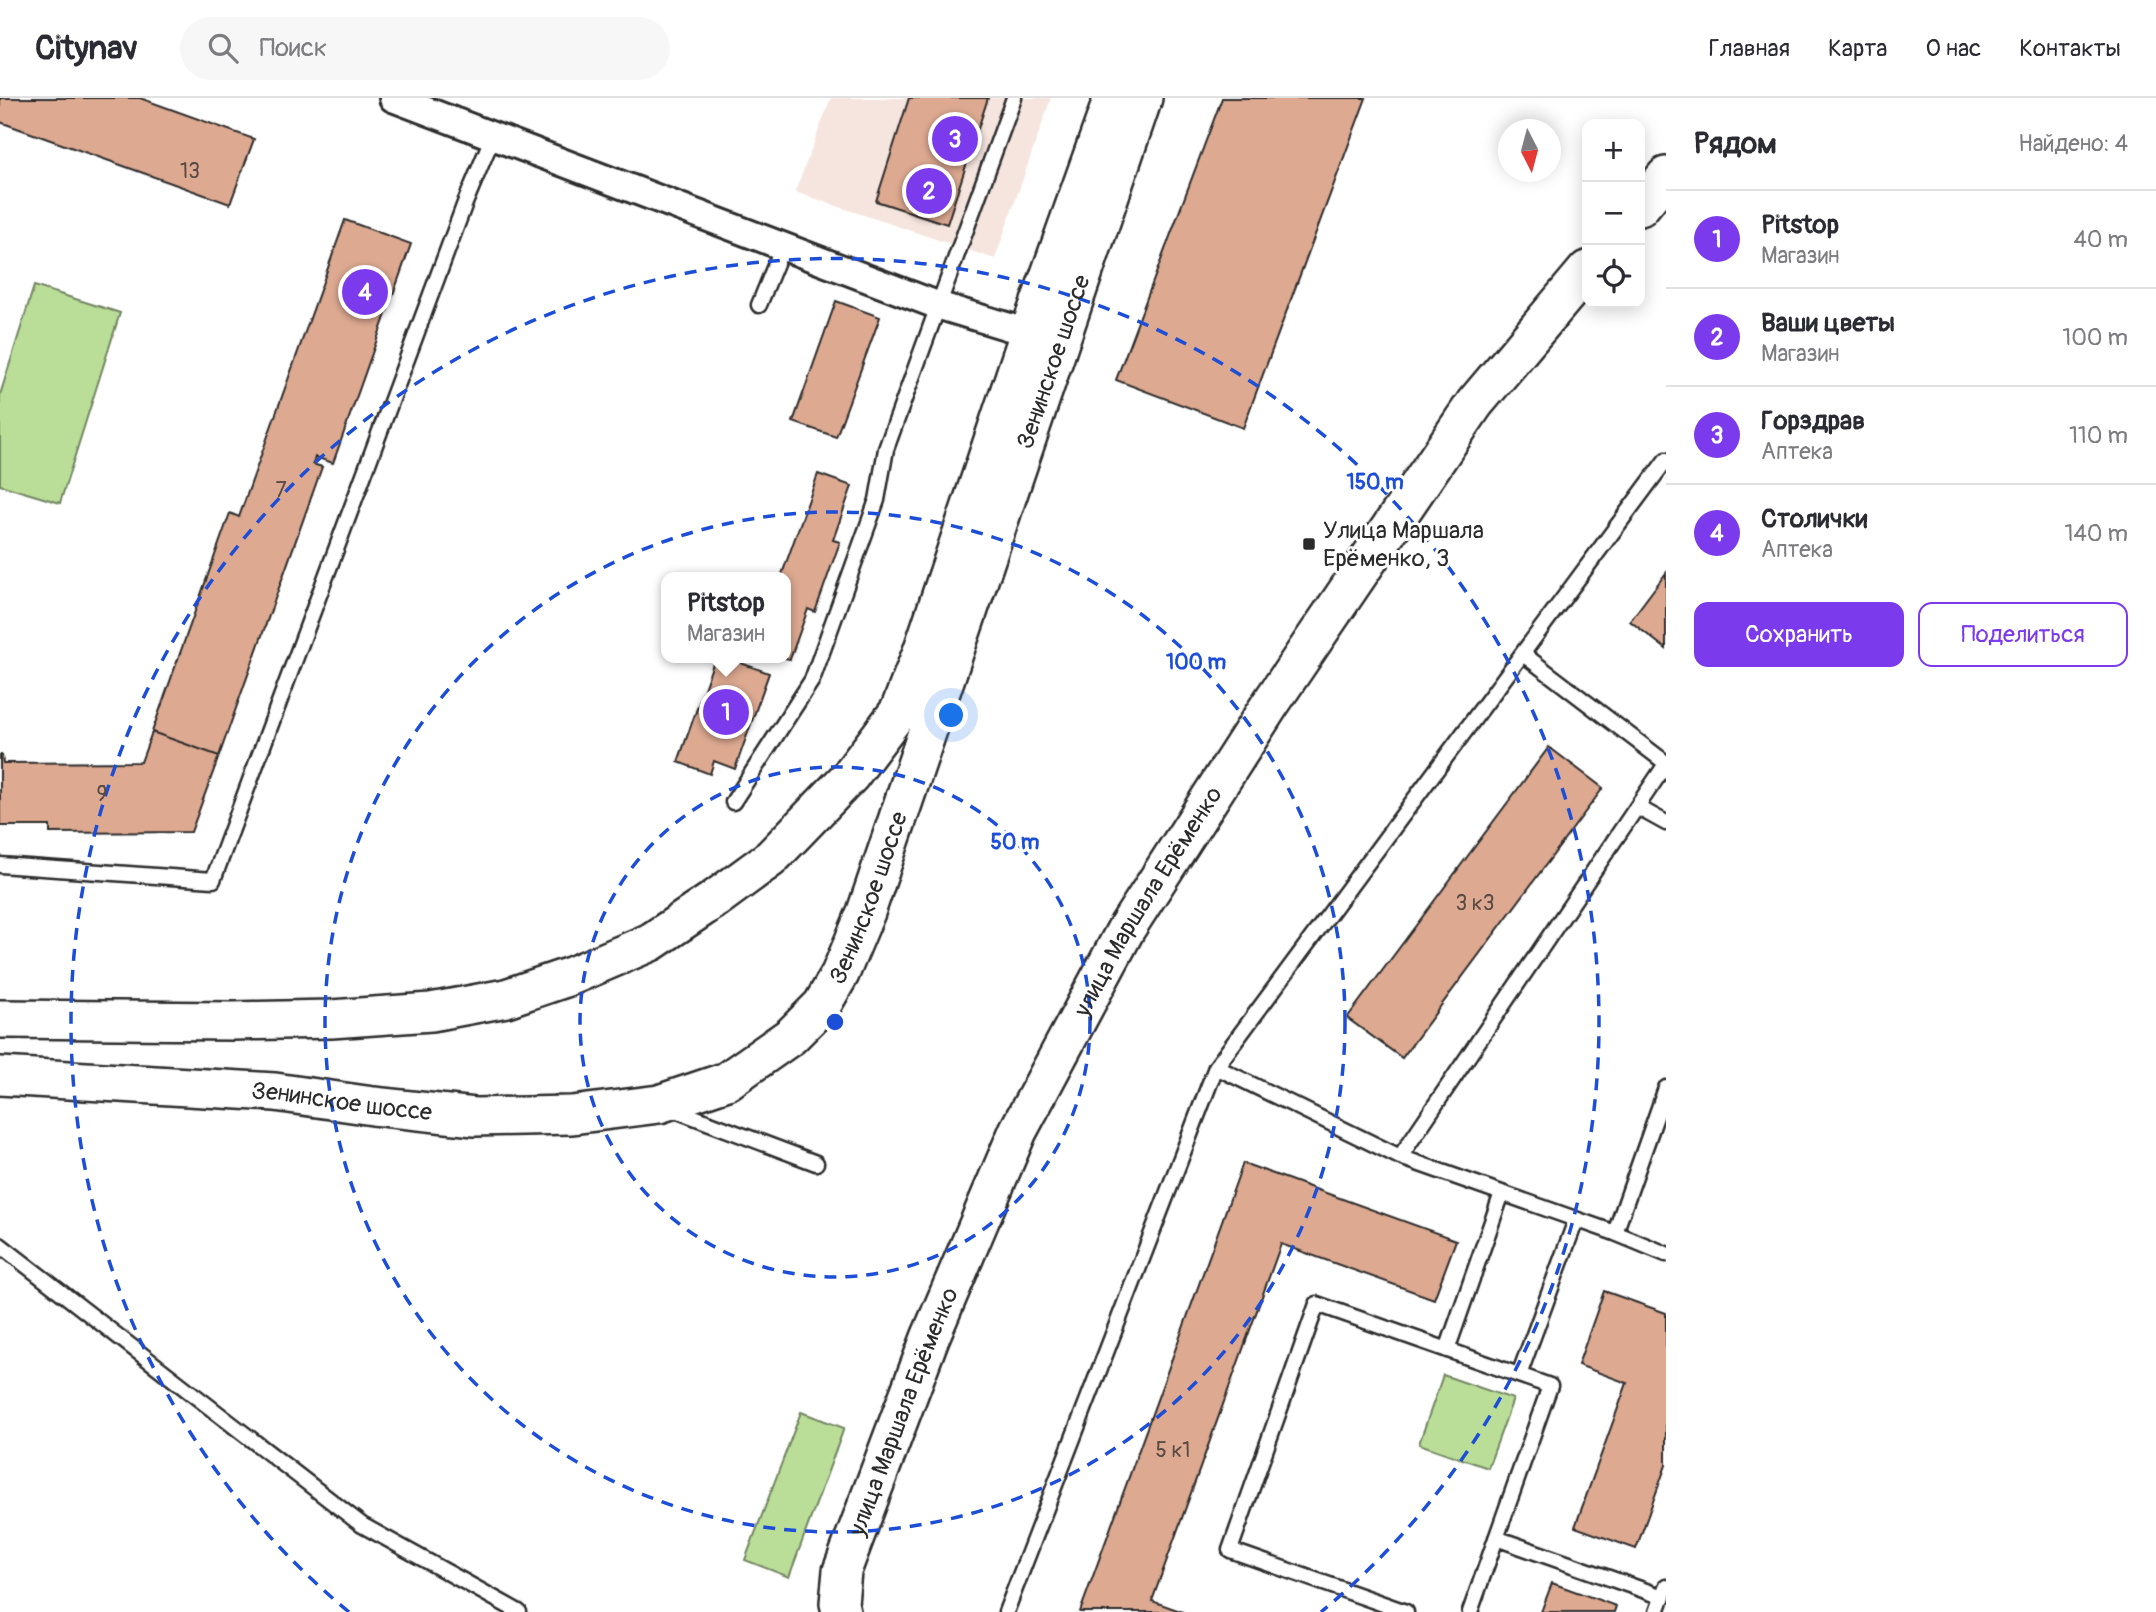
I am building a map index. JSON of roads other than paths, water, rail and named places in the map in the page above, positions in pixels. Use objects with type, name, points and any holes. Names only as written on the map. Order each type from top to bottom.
[{"type":"main road","name":"Зенинское шоссе","points":[[0,1019],[233,1021],[331,1018],[431,1012],[506,998],[571,976],[651,942],[771,858],[850,776],[898,711],[923,649],[1029,333],[1113,98]]},
{"type":"main road","name":"Зенинское шоссе","points":[[0,1076],[275,1092],[475,1118],[572,1115],[659,1104],[727,1081],[791,1036],[822,1005],[840,974],[866,912],[1143,98]]},
{"type":"main road","points":[[1645,201],[1666,176]]},
{"type":"main road","name":"улица Маршала Ерёменко","points":[[840,1607],[842,1571],[930,1338],[1018,1131],[1126,929],[1271,703],[1475,403],[1582,276]]},
{"type":"street","points":[[393,98],[937,304],[1029,333]]},
{"type":"lane","points":[[733,802],[812,680],[877,500],[886,449],[1014,98]]},
{"type":"lane","points":[[0,865],[213,880],[493,136]]},
{"type":"lane","points":[[759,305],[783,246]]},
{"type":"lane","points":[[1006,1612],[1216,1067],[1666,460]]},
{"type":"lane","points":[[1400,1157],[1666,764],[1523,654]]},
{"type":"lane","points":[[1637,807],[1666,823]]},
{"type":"lane","points":[[1216,1067],[1400,1157],[1615,1233],[1666,1254]]},
{"type":"lane","points":[[1615,1233],[1666,1088]]},
{"type":"lane","points":[[659,1104],[816,1163]]},
{"type":"lane","points":[[1447,1350],[1502,1193]]},
{"type":"lane","points":[[1519,1375],[1576,1220]]},
{"type":"lane","points":[[0,1245],[362,1525],[519,1612]]},
{"type":"lane","points":[[1406,1612],[1230,1550],[1317,1304],[1550,1386],[1470,1612]]},
{"type":"lane","points":[[1496,1538],[1664,1592],[1657,1612]]},
{"type":"place","name":"Горздрав","points":[[955,139]]},
{"type":"place","name":"Ваши цветы","points":[[929,191]]},
{"type":"place","name":"Столички","points":[[365,292]]},
{"type":"place","name":"Улица Маршала Ерёменко, 3","points":[[1309,544]]},
{"type":"place","name":"Pitstop","points":[[726,712]]}]
